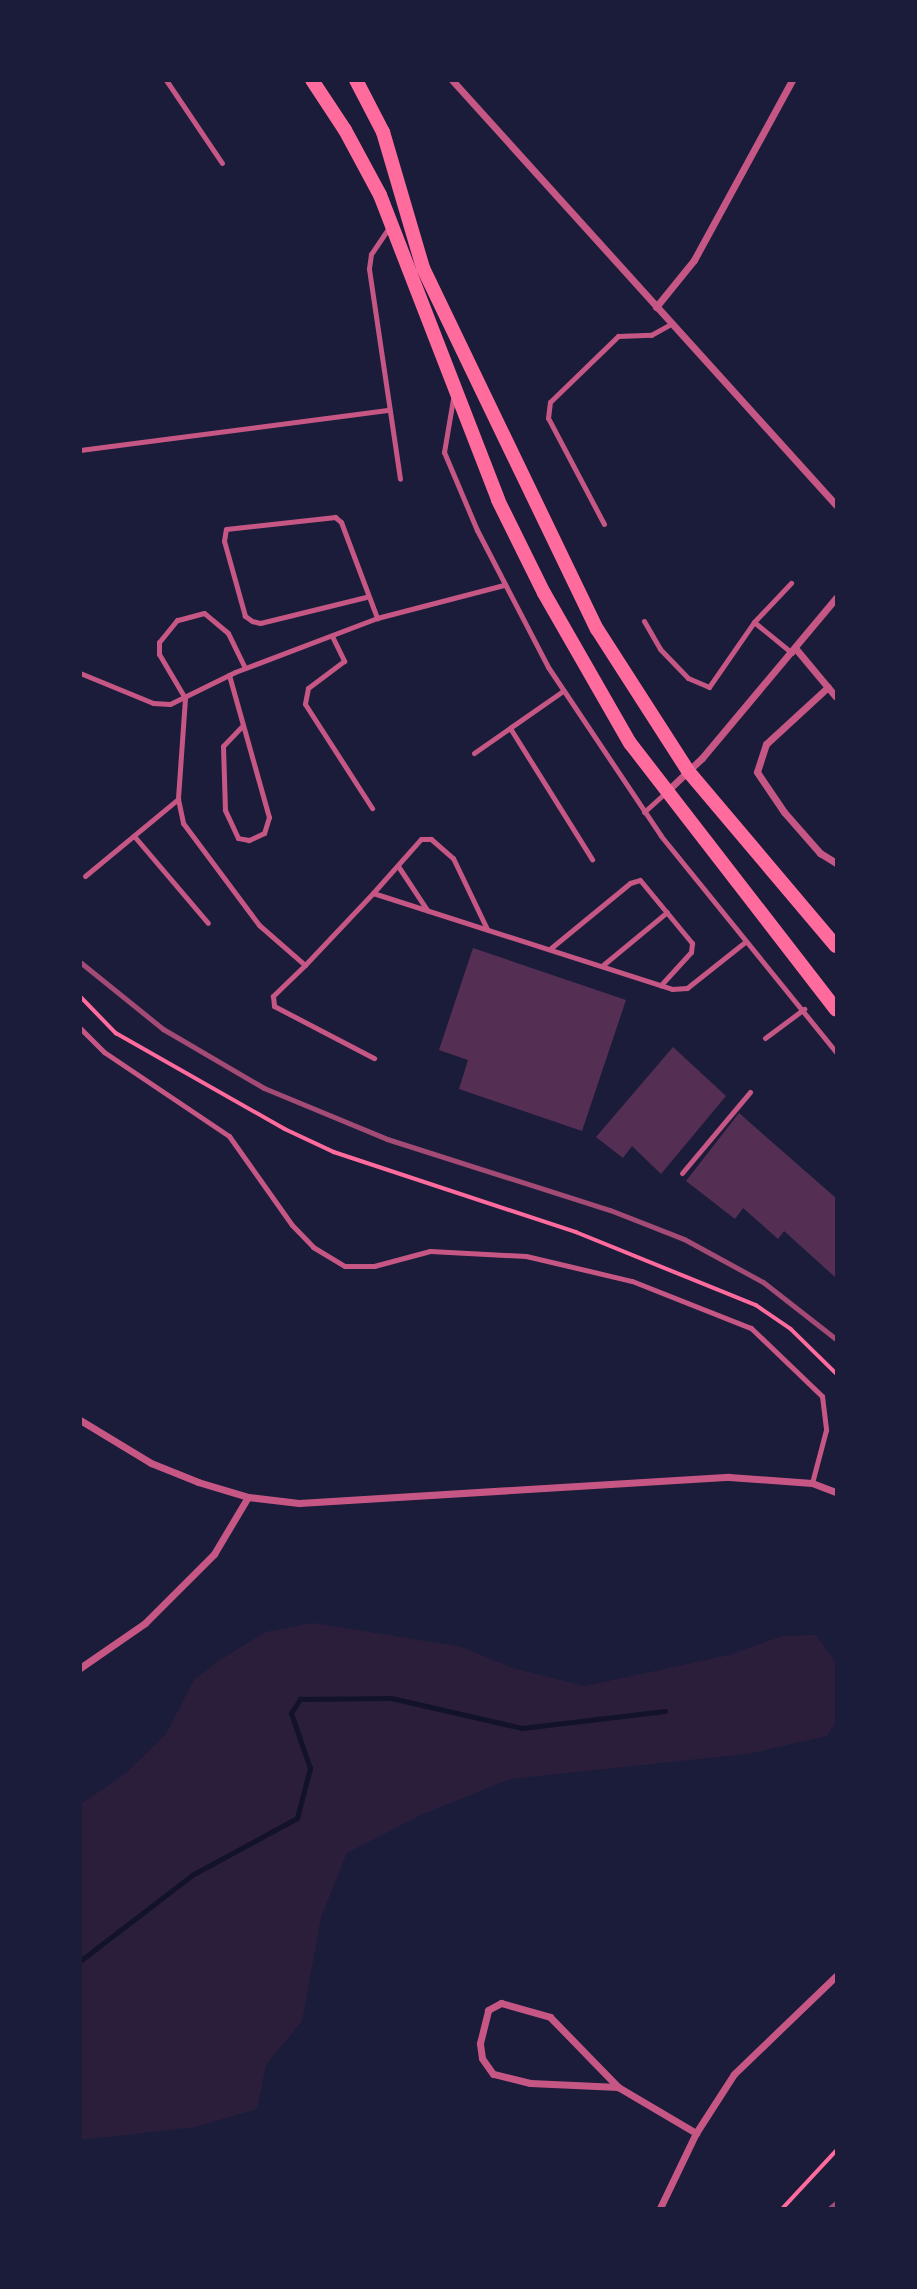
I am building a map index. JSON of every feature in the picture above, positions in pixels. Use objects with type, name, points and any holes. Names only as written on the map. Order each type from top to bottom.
[{"type":"main road","points":[[312,80],[345,130],[391,223],[498,500],[544,593],[630,743],[836,1010]]},
{"type":"main road","points":[[356,80],[383,132],[423,268],[597,629],[688,771],[836,946]]},
{"type":"street","points":[[452,80],[836,506]]},
{"type":"street","points":[[656,307],[694,260],[792,80]]},
{"type":"street","points":[[667,792],[794,651],[836,598]]},
{"type":"street","points":[[794,651],[836,697]]},
{"type":"street","points":[[828,687],[766,744],[757,772],[784,812],[820,853],[836,863]]},
{"type":"street","points":[[80,1420],[151,1463],[247,1497],[344,1503],[716,1478],[812,1483],[836,1492]]},
{"type":"street","points":[[80,1668],[145,1623],[214,1554],[247,1497]]},
{"type":"street","points":[[660,2208],[696,2133],[734,2074],[836,1976]]},
{"type":"street","points":[[618,2087],[530,2083],[493,2074],[482,2057],[480,2043],[488,2010],[501,2003],[550,2017],[618,2087],[696,2133]]},
{"type":"lane","points":[[166,80],[222,163]]},
{"type":"lane","points":[[391,223],[371,254],[369,269],[400,480]]},
{"type":"lane","points":[[604,524],[548,418],[550,402],[618,336],[629,332],[652,335],[671,324]]},
{"type":"lane","points":[[455,391],[444,452],[504,585],[564,691],[644,812],[836,1052]]},
{"type":"lane","points":[[80,450],[389,410]]},
{"type":"lane","points":[[366,597],[260,623],[252,621],[245,617],[224,541],[226,529],[335,517],[341,522],[366,597],[377,618]]},
{"type":"lane","points":[[644,621],[660,649],[688,678],[705,687],[714,681],[754,622],[791,583]]},
{"type":"lane","points":[[80,673],[153,703],[182,699],[229,675],[377,618],[504,585]]},
{"type":"lane","points":[[246,668],[228,633],[210,615],[197,612],[177,620],[163,633],[158,651],[182,699],[178,799],[183,823],[217,871],[260,925],[305,965]]},
{"type":"lane","points":[[754,622],[794,651]]},
{"type":"lane","points":[[332,636],[344,661],[308,688],[305,704],[372,808]]},
{"type":"lane","points":[[229,675],[269,817],[264,832],[249,840],[232,831],[225,810],[223,746],[242,726]]},
{"type":"lane","points":[[474,753],[564,691]]},
{"type":"lane","points":[[510,728],[592,859]]},
{"type":"lane","points":[[644,812],[667,792]]},
{"type":"lane","points":[[85,876],[178,799]]},
{"type":"lane","points":[[134,836],[208,923]]},
{"type":"lane","points":[[374,1058],[274,1006],[273,996],[373,893],[421,839],[440,845],[453,858],[488,929]]},
{"type":"lane","points":[[398,866],[427,910]]},
{"type":"lane","points":[[551,948],[635,879],[646,885],[692,943],[691,952],[661,985]]},
{"type":"lane","points":[[373,893],[661,985],[687,988],[746,942]]},
{"type":"lane","points":[[603,965],[667,912]]},
{"type":"lane","points":[[765,1038],[804,1009]]},
{"type":"lane","points":[[80,1028],[104,1052],[229,1136],[292,1225],[313,1247],[345,1266],[374,1266],[430,1251],[526,1256],[632,1281],[751,1328],[822,1396],[826,1430],[812,1483]]},
{"type":"lane","points":[[682,1173],[750,1092]]},
{"type":"path","points":[[80,996],[116,1033],[285,1129],[334,1152],[576,1232],[756,1305],[791,1329],[836,1373]]},
{"type":"path","points":[[783,2208],[836,2151]]},
{"type":"shaded area","points":[[314,1623],[462,1647],[513,1668],[585,1686],[729,1655],[782,1636],[816,1635],[836,1663],[836,1722],[827,1736],[747,1754],[510,1779],[423,1814],[347,1853],[321,1918],[302,2021],[266,2065],[257,2109],[196,2127],[81,2140],[81,1804],[126,1773],[166,1734],[194,1680],[217,1662],[265,1632]]},
{"type":"building","points":[[473,948],[626,1000],[582,1131],[459,1089],[468,1060],[439,1050]]},
{"type":"building","points":[[673,1047],[726,1096],[661,1174],[632,1146],[623,1158],[596,1137]]},
{"type":"building","points":[[739,1113],[836,1198],[836,1278],[784,1231],[778,1239],[743,1208],[735,1219],[686,1181]]},
{"type":"waterway","points":[[80,1961],[192,1875],[297,1818],[310,1768],[291,1713],[300,1699],[391,1698],[522,1728],[665,1711]]},
{"type":"railway","points":[[80,962],[163,1029],[264,1088],[387,1139],[610,1210],[684,1239],[763,1282],[836,1339]]},
{"type":"railway","points":[[830,2208],[836,2203]]}]
